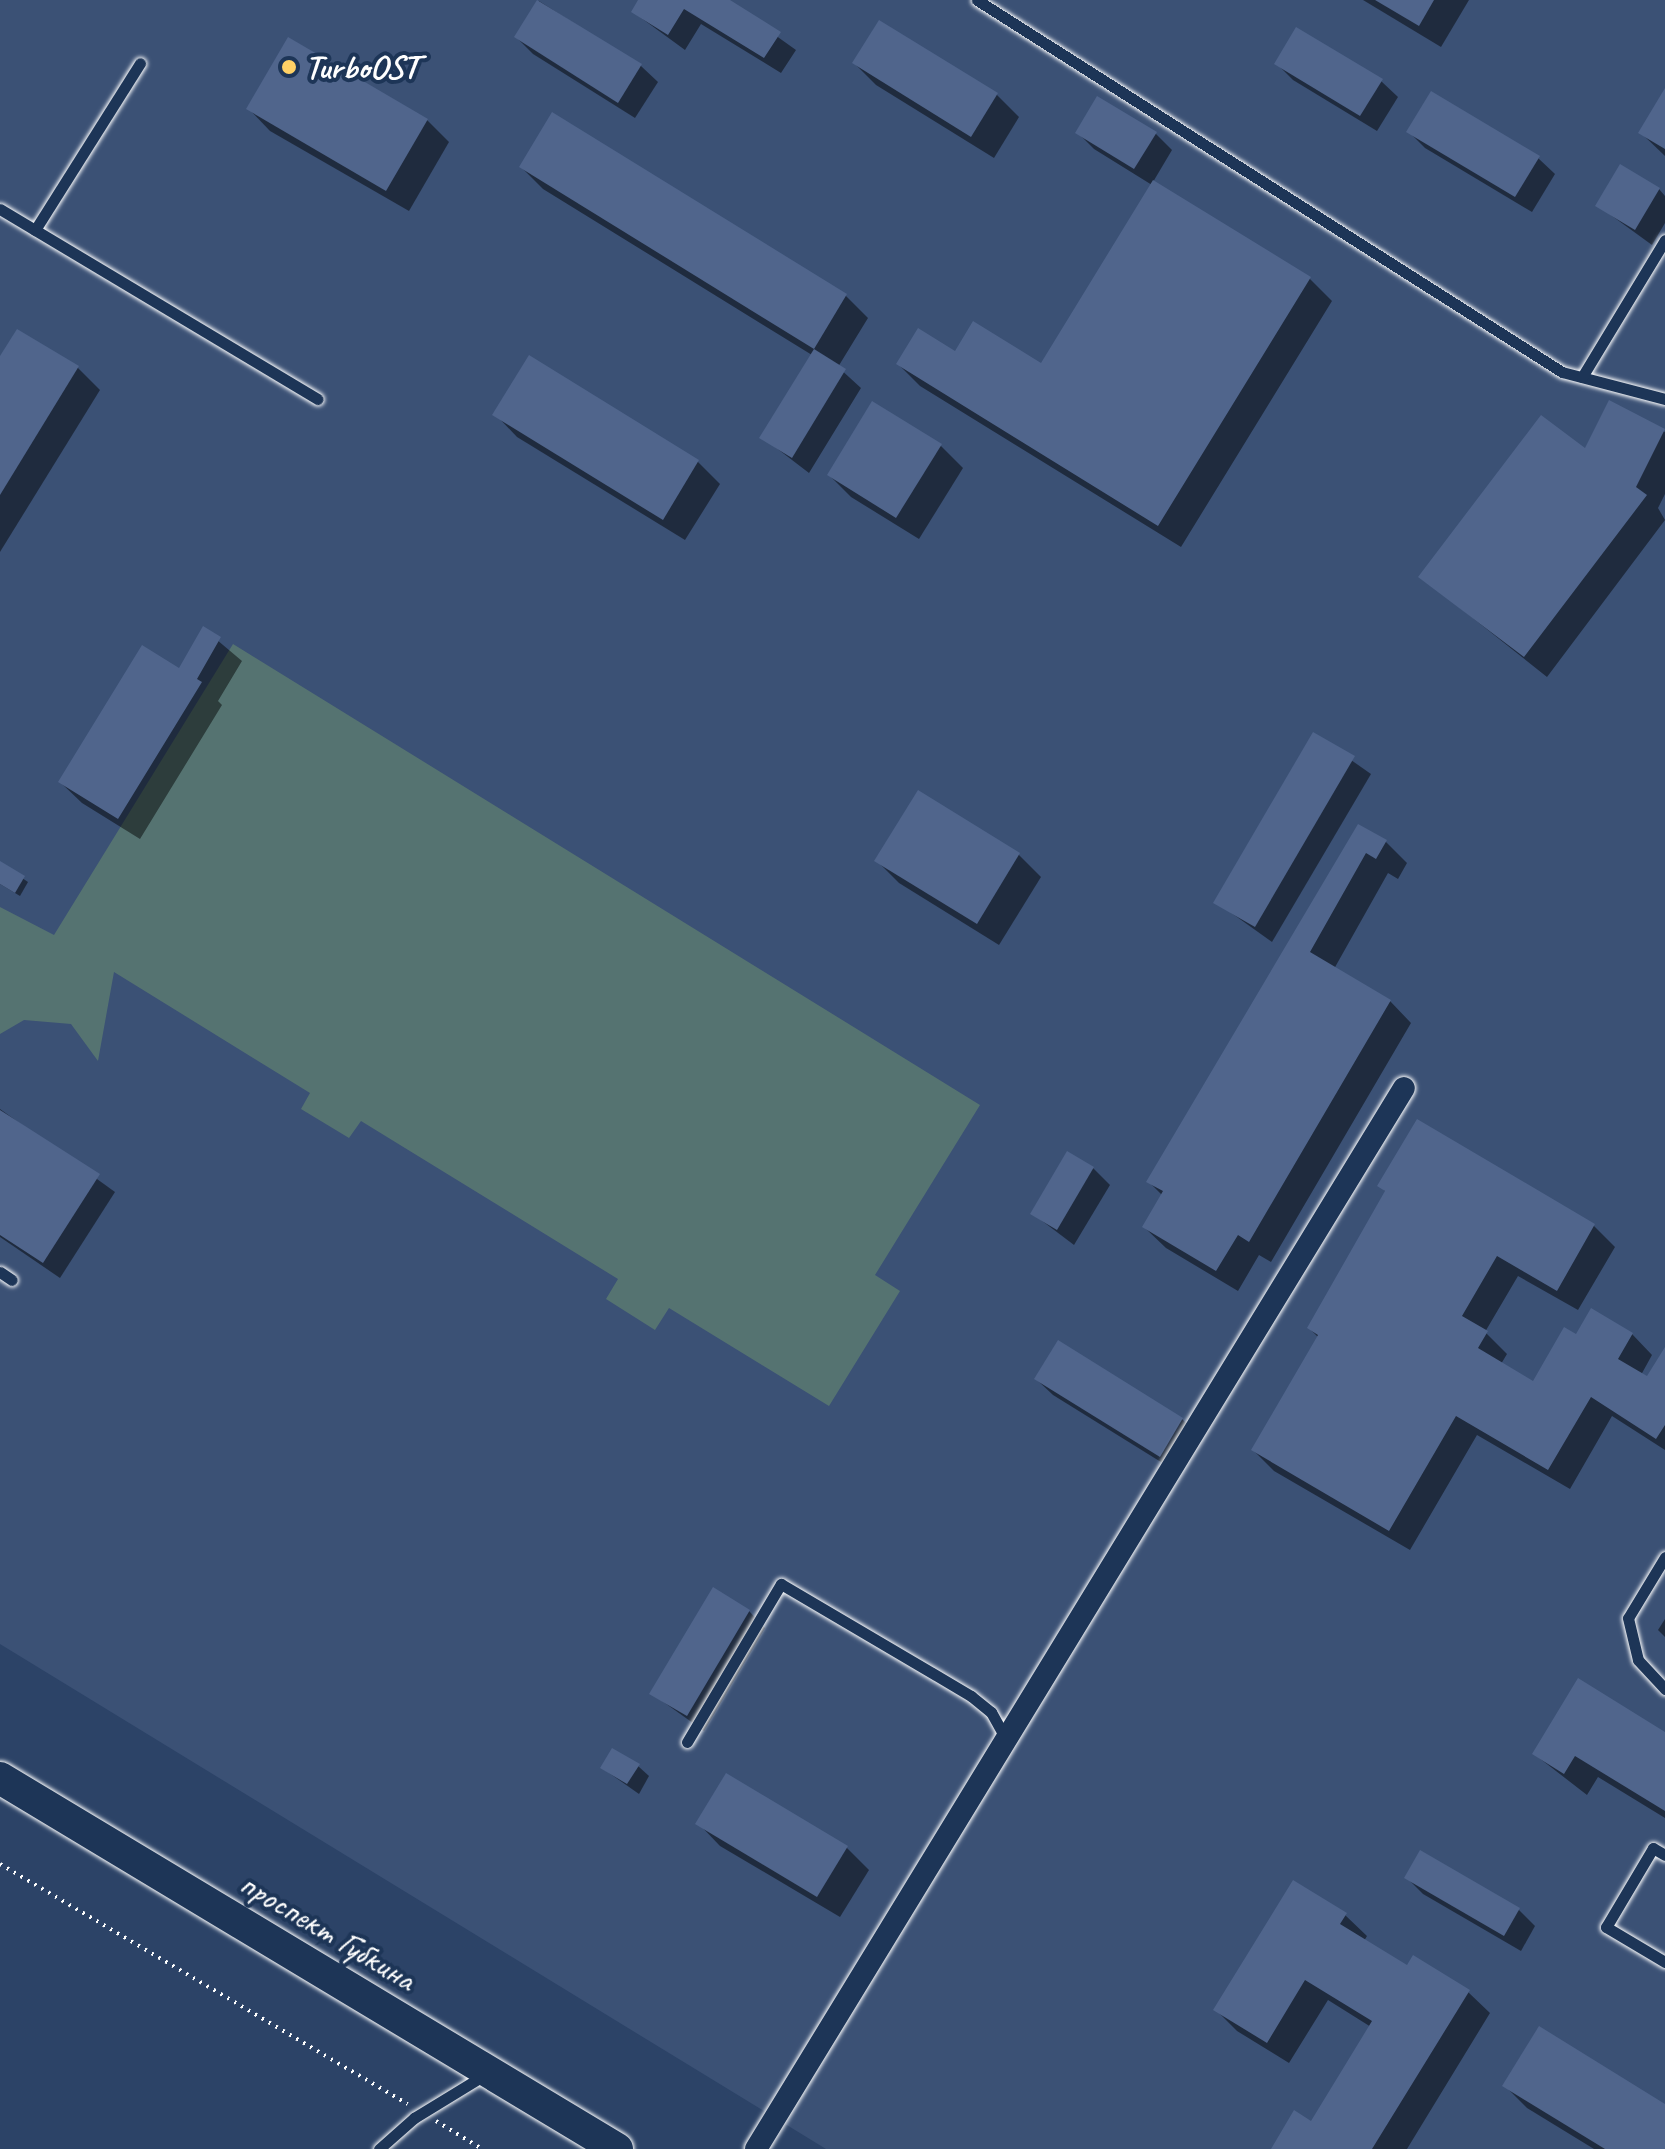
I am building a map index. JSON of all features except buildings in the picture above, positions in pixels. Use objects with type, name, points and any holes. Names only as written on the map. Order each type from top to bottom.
[{"type":"main road","name":"проспект Губкина","points":[[0,1778],[617,2149]]},
{"type":"street","points":[[756,2149],[1404,1088]]},
{"type":"lane","points":[[977,0],[1562,372],[1665,399]]},
{"type":"lane","points":[[35,230],[140,63]]},
{"type":"lane","points":[[0,209],[318,399]]},
{"type":"lane","points":[[1582,377],[1665,240]]},
{"type":"lane","points":[[0,1272],[12,1280]]},
{"type":"lane","points":[[1665,1557],[1628,1618],[1638,1660],[1665,1689]]},
{"type":"lane","points":[[687,1742],[781,1584],[971,1696],[991,1712],[1006,1739]]},
{"type":"lane","points":[[1665,1855],[1653,1848],[1606,1927],[1665,1962]]},
{"type":"lane","points":[[379,2149],[423,2113],[489,2072]]},
{"type":"path","points":[[0,1864],[482,2149]]},
{"type":"shaded area","points":[[0,0],[1665,0],[1665,2149],[826,2149],[0,1644]]},
{"type":"green space","points":[[233,644],[980,1105],[875,1275],[900,1291],[829,1406],[669,1308],[655,1330],[606,1299],[618,1279],[361,1121],[349,1138],[301,1109],[310,1093],[114,972],[98,1061],[71,1024],[24,1020],[0,1034],[0,907],[54,935]]},
{"type":"place","name":"TurboOST","points":[[289,67]]}]
